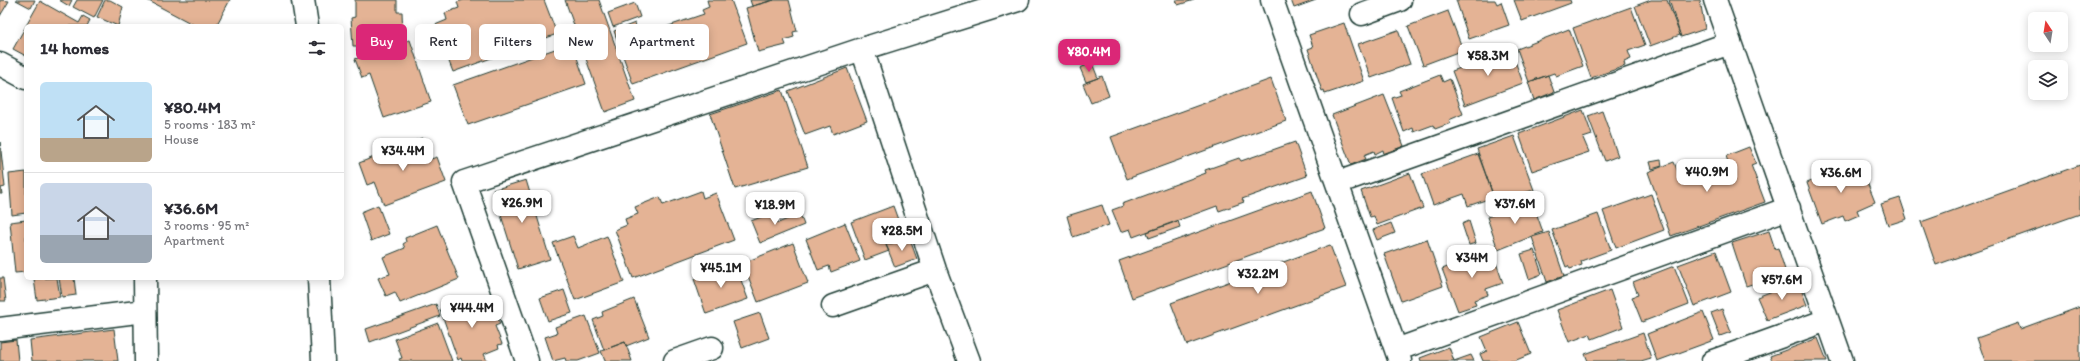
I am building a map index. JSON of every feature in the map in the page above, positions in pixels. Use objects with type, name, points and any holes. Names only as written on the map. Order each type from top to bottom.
[{"type":"main road","points":[[303,0],[307,24]]},
{"type":"main road","points":[[527,361],[464,182],[862,49],[1018,0]]},
{"type":"main road","points":[[1272,0],[1398,356],[1789,208]]},
{"type":"main road","points":[[1362,14],[1400,0]]},
{"type":"main road","points":[[1715,0],[1842,361]]},
{"type":"main road","points":[[1337,183],[1730,43]]},
{"type":"main road","points":[[862,49],[935,270],[969,361]]},
{"type":"main road","points":[[0,64],[24,77]]},
{"type":"main road","points":[[833,306],[935,270]]},
{"type":"main road","points":[[145,280],[146,361]]},
{"type":"main road","points":[[319,280],[323,361]]},
{"type":"main road","points":[[0,329],[145,311]]},
{"type":"main road","points":[[1713,361],[1827,320]]},
{"type":"main road","points":[[675,361],[712,348]]},
{"type":"building","points":[[0,0],[9,1],[0,16]]},
{"type":"building","points":[[16,0],[35,0],[31,8]]},
{"type":"building","points":[[59,0],[72,0],[69,6]]},
{"type":"building","points":[[77,0],[103,0],[94,18],[73,7]]},
{"type":"building","points":[[105,0],[110,0],[123,7],[119,24],[113,24],[97,17]]},
{"type":"building","points":[[147,0],[230,0],[217,24],[192,24]]},
{"type":"building","points":[[355,0],[397,0],[397,12],[402,12],[402,24],[356,24],[356,46],[353,46],[351,18],[355,17]]},
{"type":"building","points":[[464,0],[544,0],[554,26],[554,35],[546,38],[546,24],[479,24],[479,60],[486,60],[453,72],[448,60],[471,60],[471,24],[437,24],[447,20],[445,13],[459,8],[457,2]]},
{"type":"building","points":[[565,0],[599,0],[608,24],[574,24]]},
{"type":"building","points":[[707,0],[731,0],[747,43],[709,57],[709,24],[674,24],[704,14],[702,10],[709,7]]},
{"type":"building","points":[[750,0],[774,0],[752,6]]},
{"type":"building","points":[[774,0],[789,0],[797,31],[793,32],[794,37],[784,40],[786,45],[758,52],[746,8]]},
{"type":"building","points":[[1176,0],[1194,0],[1178,5]]},
{"type":"building","points":[[1291,0],[1316,0],[1294,8]]},
{"type":"building","points":[[1456,0],[1495,0],[1497,4],[1501,2],[1509,25],[1469,39]]},
{"type":"building","points":[[1514,0],[1570,0],[1571,3],[1522,21]]},
{"type":"building","points":[[1651,0],[1667,0],[1680,35],[1650,46],[1635,6]]},
{"type":"building","points":[[1669,0],[1700,0],[1705,29],[1681,37]]},
{"type":"building","points":[[40,1],[79,23],[83,16],[90,20],[88,24],[27,24]]},
{"type":"building","points":[[635,3],[640,17],[621,24],[616,24],[616,26],[613,27],[608,13]]},
{"type":"building","points":[[1631,7],[1645,45],[1628,51],[1631,59],[1624,62],[1625,66],[1591,78],[1573,28]]},
{"type":"building","points":[[1448,11],[1463,50],[1423,65],[1408,26]]},
{"type":"building","points":[[1344,23],[1364,81],[1325,94],[1324,90],[1322,91],[1308,49],[1313,47],[1309,35]]},
{"type":"building","points":[[608,25],[616,48],[616,60],[620,60],[635,101],[605,112],[586,60],[608,60]]},
{"type":"building","points":[[24,29],[24,55],[13,49]]},
{"type":"building","points":[[1569,29],[1583,66],[1556,76],[1554,73],[1529,82],[1517,49]]},
{"type":"building","points":[[1398,30],[1410,64],[1371,78],[1358,44]]},
{"type":"building","points":[[410,40],[415,55],[415,60],[417,60],[431,102],[384,118],[369,75],[362,78],[355,59],[407,60],[407,41]]},
{"type":"building","points":[[554,49],[554,60],[578,60],[586,84],[468,125],[453,85],[524,60],[546,60],[546,52]]},
{"type":"building","points":[[1511,50],[1523,83],[1465,105],[1452,71]]},
{"type":"building","points":[[624,60],[700,60],[633,84]]},
{"type":"building","points":[[1092,63],[1098,78],[1086,82],[1080,68]]},
{"type":"building","points":[[847,68],[867,121],[833,134],[830,126],[805,135],[788,91]]},
{"type":"building","points":[[1440,75],[1443,82],[1450,79],[1463,114],[1449,120],[1451,123],[1435,129],[1433,125],[1414,132],[1413,128],[1404,132],[1392,98],[1401,95],[1399,91]]},
{"type":"building","points":[[1548,75],[1554,92],[1534,100],[1528,82]]},
{"type":"building","points":[[1102,76],[1109,96],[1091,103],[1083,84]]},
{"type":"building","points":[[1271,79],[1286,121],[1127,179],[1111,137]]},
{"type":"building","points":[[782,90],[808,167],[735,189],[710,114]]},
{"type":"building","points":[[1384,95],[1404,146],[1384,154],[1383,150],[1375,154],[1374,151],[1364,155],[1366,159],[1351,165],[1332,115]]},
{"type":"building","points":[[1583,110],[1592,135],[1583,138],[1589,152],[1532,171],[1519,134]]},
{"type":"building","points":[[1602,111],[1618,156],[1605,161],[1588,116]]},
{"type":"building","points":[[1514,136],[1534,190],[1495,201],[1477,149]]},
{"type":"building","points":[[422,138],[431,159],[437,157],[446,182],[384,205],[375,182],[367,185],[359,163]]},
{"type":"building","points":[[0,142],[5,187],[1,188],[2,194],[0,194]]},
{"type":"building","points":[[1295,142],[1307,176],[1242,199],[1244,202],[1219,211],[1217,206],[1133,237],[1130,229],[1121,232],[1112,210],[1123,206],[1122,204],[1206,173],[1205,170],[1239,158],[1241,161]]},
{"type":"building","points":[[1749,147],[1756,163],[1751,165],[1765,202],[1671,236],[1648,172],[1674,162],[1682,182],[1729,165],[1726,156]]},
{"type":"building","points":[[1478,154],[1494,197],[1468,206],[1464,194],[1433,205],[1422,174]]},
{"type":"building","points":[[1661,160],[1662,166],[1652,169],[1650,162]]},
{"type":"building","points":[[1859,162],[1875,202],[1857,210],[1859,215],[1845,221],[1843,216],[1822,224],[1807,183]]},
{"type":"building","points":[[2080,165],[2080,214],[1936,265],[1921,222]]},
{"type":"building","points":[[24,172],[24,213],[12,215],[9,174]]},
{"type":"building","points":[[1410,173],[1423,208],[1377,225],[1374,216],[1370,217],[1361,191]]},
{"type":"building","points":[[526,180],[550,259],[518,269],[493,190]]},
{"type":"building","points":[[701,191],[703,198],[716,193],[734,240],[633,278],[615,230],[627,225],[625,219],[638,214],[635,207],[660,197],[663,205]]},
{"type":"building","points":[[1312,191],[1325,228],[1132,298],[1119,261]]},
{"type":"building","points":[[1651,194],[1664,230],[1616,248],[1603,211]]},
{"type":"building","points":[[1900,198],[1907,219],[1888,225],[1881,204]]},
{"type":"building","points":[[1532,201],[1543,232],[1498,250],[1487,217]]},
{"type":"building","points":[[378,205],[389,234],[371,241],[361,212]]},
{"type":"building","points":[[1102,205],[1109,225],[1073,237],[1067,216]]},
{"type":"building","points":[[893,206],[905,239],[886,245],[889,251],[865,260],[851,222]]},
{"type":"building","points":[[774,212],[778,223],[800,214],[804,225],[760,243],[751,221]]},
{"type":"building","points":[[1598,214],[1611,250],[1581,261],[1582,265],[1570,269],[1568,266],[1566,267],[1552,230]]},
{"type":"building","points":[[24,220],[24,272],[15,273],[10,222]]},
{"type":"building","points":[[1178,221],[1180,227],[1149,238],[1147,232]]},
{"type":"building","points":[[1469,221],[1476,243],[1469,245],[1462,224]]},
{"type":"building","points":[[845,223],[860,261],[831,272],[829,266],[818,270],[806,239]]},
{"type":"building","points":[[1391,223],[1395,233],[1377,240],[1373,230]]},
{"type":"building","points":[[437,225],[459,279],[400,303],[395,292],[386,296],[378,278],[390,274],[383,257],[405,248],[403,244],[406,242],[405,238]]},
{"type":"building","points":[[1769,231],[1775,249],[1778,248],[1786,273],[1746,286],[1732,243]]},
{"type":"building","points":[[1549,232],[1564,276],[1547,282],[1532,237]]},
{"type":"building","points":[[573,236],[578,248],[607,236],[624,282],[575,300],[553,243]]},
{"type":"building","points":[[909,237],[917,259],[895,267],[886,245]]},
{"type":"building","points":[[1427,239],[1443,286],[1401,301],[1384,254]]},
{"type":"building","points":[[793,243],[808,283],[758,302],[743,263]]},
{"type":"building","points":[[1330,245],[1346,287],[1187,345],[1171,303]]},
{"type":"building","points":[[1534,250],[1542,274],[1529,279],[1521,254]]},
{"type":"building","points":[[1492,251],[1503,283],[1486,289],[1488,295],[1474,300],[1476,305],[1458,311],[1442,269]]},
{"type":"building","points":[[1716,251],[1731,292],[1694,306],[1678,265]]},
{"type":"building","points":[[735,264],[748,299],[706,314],[694,279]]},
{"type":"building","points":[[1674,266],[1689,304],[1642,322],[1632,297],[1638,295],[1633,282]]},
{"type":"building","points":[[0,278],[3,278],[6,301],[0,301]]},
{"type":"building","points":[[34,280],[57,280],[60,297],[37,300]]},
{"type":"building","points":[[59,280],[74,280],[76,295],[62,297]]},
{"type":"building","points":[[1798,281],[1807,305],[1767,320],[1757,297]]},
{"type":"building","points":[[564,290],[572,313],[548,321],[540,298]]},
{"type":"building","points":[[1610,290],[1623,327],[1592,339],[1590,334],[1569,342],[1557,310]]},
{"type":"building","points":[[477,296],[479,299],[484,298],[490,314],[495,312],[500,324],[495,326],[502,344],[498,345],[499,348],[484,354],[487,361],[462,361],[461,358],[458,360],[440,309]]},
{"type":"building","points":[[634,299],[649,337],[626,346],[625,342],[604,350],[593,320],[603,316],[602,312]]},
{"type":"building","points":[[436,304],[440,316],[370,342],[366,329]]},
{"type":"building","points":[[2080,307],[2080,361],[1985,361],[1977,338],[2018,323],[2020,329]]},
{"type":"building","points":[[1722,309],[1731,332],[1720,336],[1711,313]]},
{"type":"building","points":[[1703,312],[1714,340],[1657,361],[1647,334]]},
{"type":"building","points":[[760,313],[769,338],[742,348],[733,322]]},
{"type":"building","points":[[586,316],[600,353],[578,361],[566,361],[565,358],[553,361],[545,337],[557,333],[555,327]]},
{"type":"building","points":[[1518,322],[1531,354],[1514,361],[1483,361],[1480,354],[1487,351],[1481,337]]},
{"type":"building","points":[[438,323],[452,361],[400,361],[399,359],[402,358],[395,339]]},
{"type":"building","points":[[114,329],[118,361],[32,361],[30,340]]},
{"type":"building","points":[[1643,333],[1651,358],[1641,361],[1588,361],[1585,354]]},
{"type":"building","points":[[1818,338],[1827,361],[1772,361],[1770,356]]},
{"type":"building","points":[[16,340],[18,361],[0,361],[0,342]]},
{"type":"building","points":[[625,342],[632,361],[605,361],[601,351]]},
{"type":"building","points":[[1449,347],[1454,361],[1421,361],[1420,358]]},
{"type":"building","points":[[1471,355],[1474,361],[1454,361]]}]
